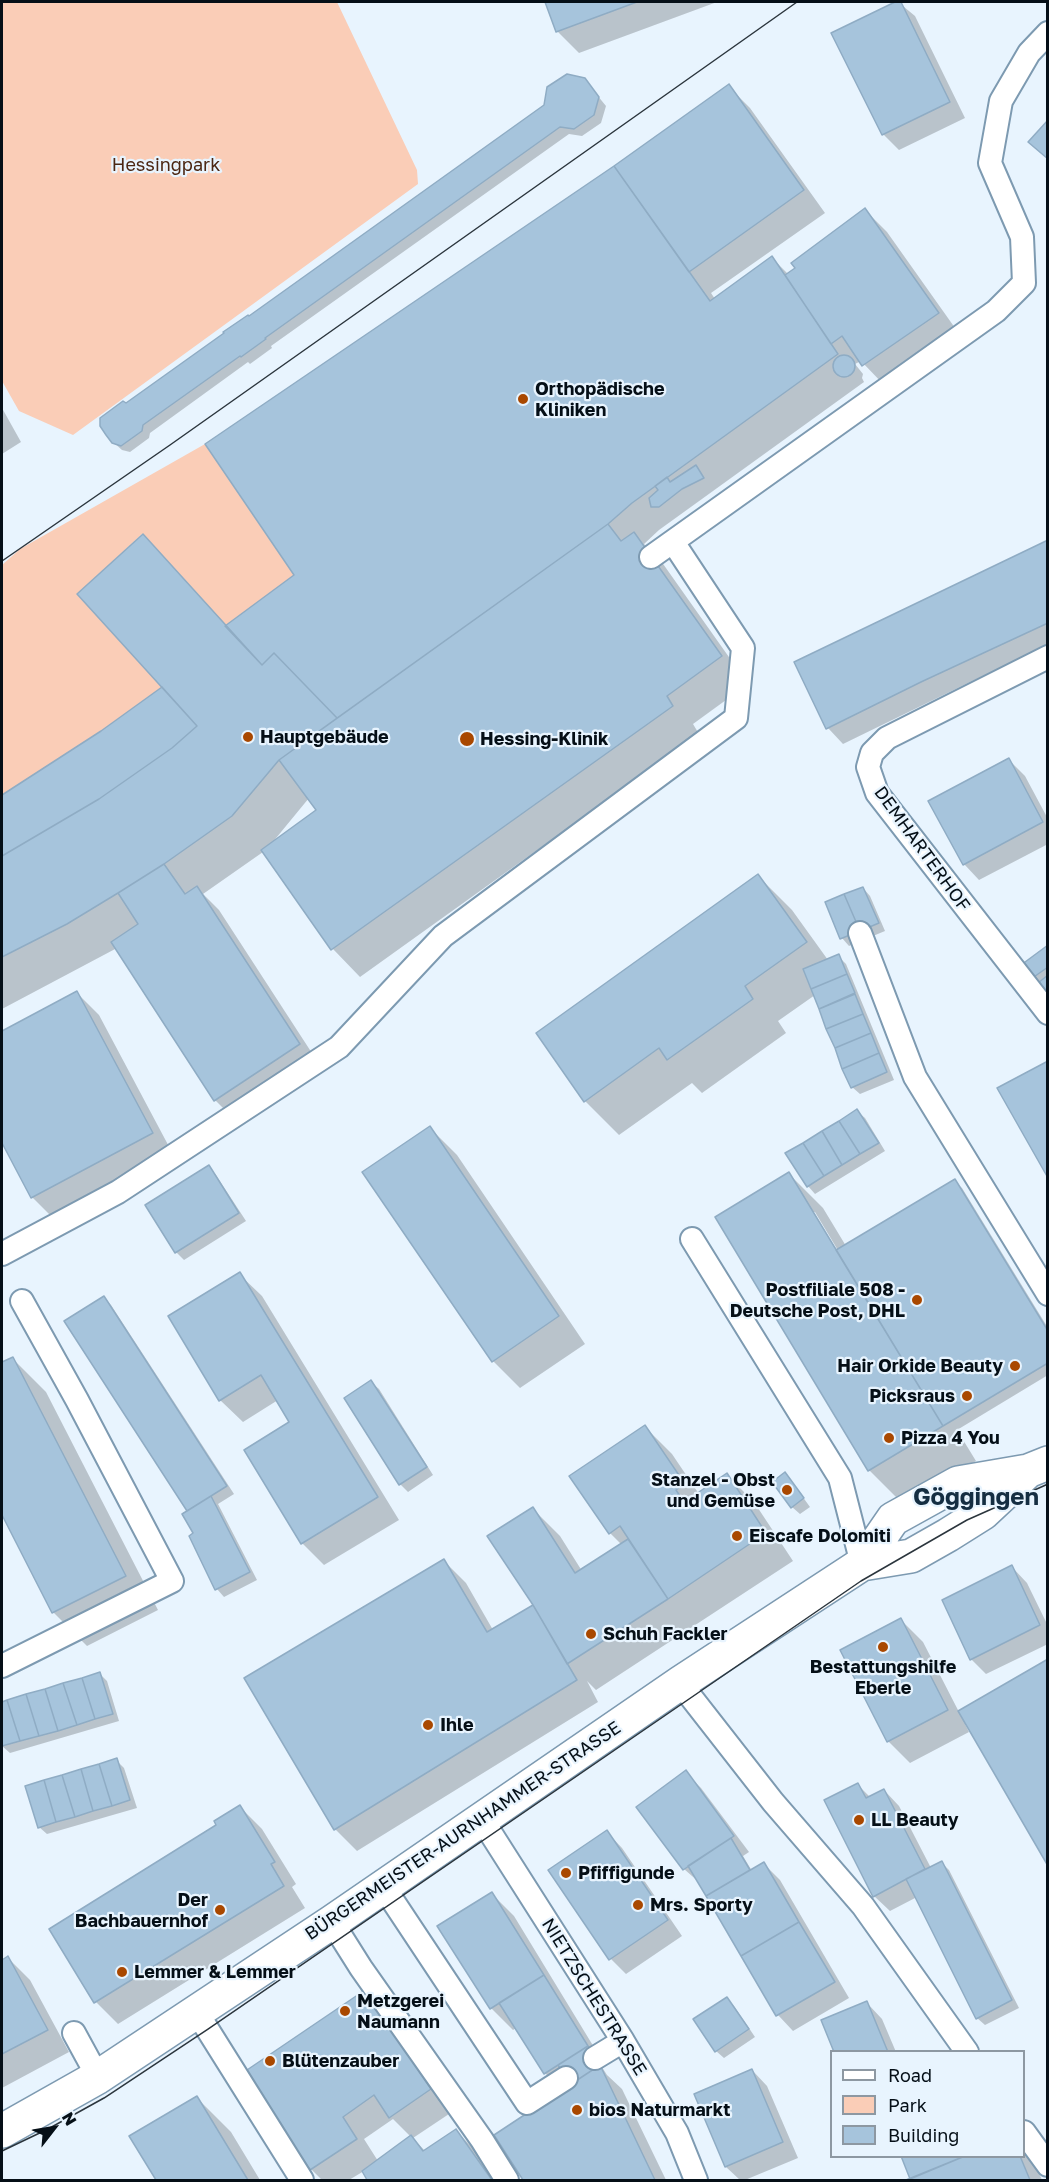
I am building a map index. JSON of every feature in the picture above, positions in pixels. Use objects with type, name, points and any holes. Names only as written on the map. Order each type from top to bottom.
[{"type":"street","name":"BÜRGERMEISTER-AURNHAMMER-STRASSE","points":[[2,2131],[98,2077],[332,1922],[680,1683],[862,1564],[893,1519],[958,1483],[1038,1467]]},
{"type":"lane","points":[[651,557],[996,311],[1024,283],[1022,237],[990,162],[1001,100],[1029,53],[1047,33]]},
{"type":"lane","points":[[2,1254],[118,1192],[339,1047],[443,936],[736,718],[743,648],[673,542]]},
{"type":"lane","name":"DEMHARTERHOF","points":[[1047,657],[887,738],[872,753],[868,767],[878,793],[1047,1013]]},
{"type":"lane","points":[[860,933],[915,1077],[1047,1294]]},
{"type":"lane","points":[[692,1239],[840,1478],[862,1564]]},
{"type":"lane","points":[[2,1666],[172,1581],[22,1301]]},
{"type":"lane","points":[[680,1683],[773,1802],[863,1906],[966,2050]]},
{"type":"lane","name":"NIETZSCHESTRASSE","points":[[481,1818],[623,2041],[677,2133],[696,2181]]},
{"type":"lane","points":[[383,1886],[527,2103],[566,2078]]},
{"type":"lane","points":[[332,1922],[361,1968],[482,2140],[507,2181]]},
{"type":"lane","points":[[196,2011],[302,2181]]},
{"type":"lane","points":[[74,2033],[98,2077]]},
{"type":"lane","points":[[596,2058],[623,2041]]},
{"type":"lane","points":[[1025,2135],[1047,2165]]},
{"type":"green space","name":"Hessingpark","points":[[2,2],[337,2],[417,170],[418,184],[73,435],[19,411],[2,381]]},
{"type":"green space","points":[[205,444],[294,575],[225,626],[142,534],[78,594],[162,687],[101,731],[2,795],[2,565],[20,549]]},
{"type":"building","points":[[545,2],[637,2],[556,32]]},
{"type":"building","points":[[895,2],[901,2],[950,102],[882,135],[831,33]]},
{"type":"building","points":[[567,74],[585,78],[599,97],[594,115],[574,129],[560,127],[143,425],[142,431],[121,446],[112,443],[100,426],[100,418],[123,401],[126,403],[544,105],[547,87]]},
{"type":"building","points":[[729,84],[804,190],[689,272],[614,166]]},
{"type":"building","points":[[1048,120],[1048,159],[1028,142]]},
{"type":"building","name":"Orthopädische Kliniken","points":[[614,166],[710,301],[772,256],[838,354],[632,503],[608,524],[337,718],[274,653],[262,665],[225,626],[294,575],[205,444]]},
{"type":"building","points":[[865,208],[939,313],[862,366],[842,336],[831,344],[785,275],[795,268],[791,263]]},
{"type":"building","points":[[844,355],[852,358],[855,366],[852,374],[844,377],[836,374],[833,366],[836,358]]},
{"type":"building","points":[[696,465],[704,478],[682,489],[659,507],[651,507],[649,498],[658,490],[655,486],[667,477],[670,482]]},
{"type":"building","name":"Hessing-Klinik","points":[[608,524],[621,541],[634,532],[722,656],[667,696],[673,706],[331,950],[261,850],[316,810],[279,760]]},
{"type":"building","name":"Hauptgebäude","points":[[143,534],[262,665],[274,653],[337,718],[279,760],[232,816],[118,893],[67,924],[2,957],[2,856],[99,799],[172,748],[197,726],[77,594]]},
{"type":"building","points":[[1048,540],[1048,623],[826,729],[794,662]]},
{"type":"building","points":[[162,687],[197,726],[172,748],[99,799],[2,856],[2,795],[101,731]]},
{"type":"building","points":[[1009,758],[1043,822],[963,865],[928,801]]},
{"type":"building","points":[[164,864],[185,894],[197,886],[300,1044],[214,1101],[111,942],[138,924],[118,893]]},
{"type":"building","points":[[758,874],[807,942],[745,986],[753,999],[667,1060],[659,1048],[584,1102],[536,1033]]},
{"type":"building","points":[[863,887],[879,923],[860,931],[844,894]]},
{"type":"building","points":[[844,894],[860,931],[840,939],[825,902]]},
{"type":"building","points":[[1048,945],[1048,967],[1031,979],[1021,965]]},
{"type":"building","points":[[839,954],[847,974],[811,989],[803,969]]},
{"type":"building","points":[[847,974],[855,993],[819,1009],[811,989]]},
{"type":"building","points":[[1048,975],[1048,996],[1038,983]]},
{"type":"building","points":[[77,991],[153,1133],[31,1198],[2,1143],[2,1031]]},
{"type":"building","points":[[855,994],[863,1014],[826,1029],[819,1009]]},
{"type":"building","points":[[863,1014],[871,1033],[835,1048],[826,1029]]},
{"type":"building","points":[[871,1033],[879,1053],[842,1069],[835,1048]]},
{"type":"building","points":[[879,1053],[887,1072],[851,1088],[842,1069]]},
{"type":"building","points":[[1048,1061],[1048,1178],[997,1088]]},
{"type":"building","points":[[857,1109],[879,1143],[860,1154],[839,1121]]},
{"type":"building","points":[[839,1121],[860,1154],[842,1165],[822,1131]]},
{"type":"building","points":[[430,1126],[559,1316],[492,1362],[362,1172]]},
{"type":"building","points":[[822,1131],[842,1165],[824,1176],[803,1143]]},
{"type":"building","points":[[803,1143],[824,1176],[807,1187],[785,1153]]},
{"type":"building","points":[[209,1165],[239,1213],[175,1253],[145,1205]]},
{"type":"building","points":[[789,1172],[943,1426],[868,1471],[715,1217]]},
{"type":"building","points":[[955,1179],[1048,1331],[1048,1363],[943,1426],[836,1250]]},
{"type":"building","points":[[240,1272],[378,1497],[301,1544],[244,1450],[289,1422],[261,1375],[219,1401],[168,1316]]},
{"type":"building","points":[[104,1296],[227,1486],[187,1511],[64,1321]]},
{"type":"building","points":[[13,1357],[126,1576],[52,1613],[2,1515],[2,1362]]},
{"type":"building","points":[[371,1380],[427,1467],[399,1485],[344,1398]]},
{"type":"building","points":[[645,1425],[685,1484],[676,1490],[684,1502],[727,1473],[766,1533],[668,1599],[620,1526],[609,1534],[569,1476]]},
{"type":"building","points":[[785,1472],[804,1498],[791,1508],[772,1482]]},
{"type":"building","points":[[211,1496],[250,1572],[215,1590],[189,1536],[193,1533],[182,1514]]},
{"type":"building","points":[[533,1507],[575,1573],[628,1539],[668,1599],[567,1664],[533,1605],[487,1536]]},
{"type":"building","points":[[444,1559],[487,1632],[533,1605],[577,1680],[334,1830],[244,1678]]},
{"type":"building","points":[[1012,1565],[1040,1625],[970,1660],[942,1600]]},
{"type":"building","points":[[901,1618],[948,1710],[887,1742],[840,1650]]},
{"type":"building","points":[[1048,1659],[1048,1866],[958,1711]]},
{"type":"building","points":[[100,1672],[113,1714],[95,1719],[82,1678]]},
{"type":"building","points":[[82,1678],[95,1719],[77,1725],[63,1683]]},
{"type":"building","points":[[63,1683],[77,1725],[58,1731],[45,1689]]},
{"type":"building","points":[[45,1689],[58,1731],[39,1736],[26,1694]]},
{"type":"building","points":[[26,1694],[39,1736],[20,1741],[7,1700]]},
{"type":"building","points":[[7,1700],[20,1741],[2,1746],[2,1702]]},
{"type":"building","points":[[117,1758],[130,1800],[112,1806],[99,1764]]},
{"type":"building","points":[[99,1764],[112,1806],[93,1811],[81,1769]]},
{"type":"building","points":[[81,1769],[93,1811],[75,1817],[62,1775]]},
{"type":"building","points":[[686,1770],[734,1836],[683,1870],[636,1807]]},
{"type":"building","points":[[62,1775],[75,1817],[56,1822],[44,1780]]},
{"type":"building","points":[[44,1780],[56,1822],[38,1828],[25,1786]]},
{"type":"building","points":[[858,1783],[866,1798],[884,1789],[925,1869],[873,1897],[824,1800]]},
{"type":"building","points":[[240,1805],[275,1862],[271,1864],[284,1886],[94,2003],[49,1929],[216,1825],[214,1821]]},
{"type":"building","points":[[607,1830],[668,1920],[609,1960],[548,1870]]},
{"type":"building","points":[[731,1838],[750,1870],[706,1896],[688,1866]]},
{"type":"building","points":[[942,1861],[1012,2000],[976,2019],[906,1879]]},
{"type":"building","points":[[764,1862],[799,1922],[741,1956],[706,1896]]},
{"type":"building","points":[[492,1892],[544,1975],[490,2009],[437,1926]]},
{"type":"building","points":[[799,1922],[835,1982],[776,2016],[741,1956]]},
{"type":"building","points":[[8,1956],[48,2030],[2,2054],[2,1960]]},
{"type":"building","points":[[544,1975],[588,2046],[544,2074],[499,2003]]},
{"type":"building","points":[[365,1990],[431,2089],[389,2118],[374,2095],[343,2117],[357,2139],[310,2170],[244,2072]]},
{"type":"building","points":[[727,1997],[749,2029],[715,2052],[693,2019]]},
{"type":"building","points":[[867,2001],[887,2050],[833,2050],[821,2020]]},
{"type":"building","points":[[588,2046],[600,2065],[570,2085],[558,2065]]},
{"type":"building","name":"bios Naturmarkt","points":[[600,2065],[655,2180],[523,2180],[494,2135]]},
{"type":"building","points":[[752,2069],[783,2142],[725,2167],[694,2094]]},
{"type":"building","points":[[197,2096],[248,2180],[156,2180],[129,2136]]},
{"type":"building","points":[[456,2129],[492,2180],[367,2180],[362,2171],[411,2135],[423,2151]]},
{"type":"building","points":[[902,2158],[960,2158],[910,2179]]},
{"type":"building","points":[[960,2158],[1021,2158],[1030,2180],[906,2180]]},
{"type":"tram line","points":[[2,561],[797,2]]},
{"type":"tram line","points":[[2,2151],[104,2098],[208,2029],[861,1581],[967,1520],[1048,1484]]},
{"type":"place","name":"Orthopädische Kliniken","points":[[523,399]]},
{"type":"place","name":"Hauptgebäude","points":[[248,737]]},
{"type":"place","name":"Hessing-Klinik","points":[[467,739]]},
{"type":"place","name":"Postfiliale 508 - Deutsche Post, DHL","points":[[917,1300]]},
{"type":"place","name":"Hair Orkide Beauty","points":[[1015,1366]]},
{"type":"place","name":"Picksraus","points":[[967,1396]]},
{"type":"place","name":"Pizza 4 You","points":[[889,1438]]},
{"type":"place","name":"Stanzel - Obst und Gemüse","points":[[787,1490]]},
{"type":"place","name":"Eiscafe Dolomiti","points":[[737,1536]]},
{"type":"place","name":"Schuh Fackler","points":[[591,1634]]},
{"type":"place","name":"Bestattungshilfe Eberle","points":[[883,1647]]},
{"type":"place","name":"Ihle","points":[[428,1725]]},
{"type":"place","name":"LL Beauty","points":[[859,1820]]},
{"type":"place","name":"Pfiffigunde","points":[[566,1873]]},
{"type":"place","name":"Mrs. Sporty","points":[[638,1905]]},
{"type":"place","name":"Der Bachbauernhof","points":[[220,1910]]},
{"type":"place","name":"Lemmer & Lemmer","points":[[122,1972]]},
{"type":"place","name":"Metzgerei Naumann","points":[[345,2011]]},
{"type":"place","name":"Blütenzauber","points":[[270,2061]]},
{"type":"place","name":"bios Naturmarkt","points":[[577,2110]]},
{"type":"district","name":"Göggingen","points":[[976,1497]]}]
